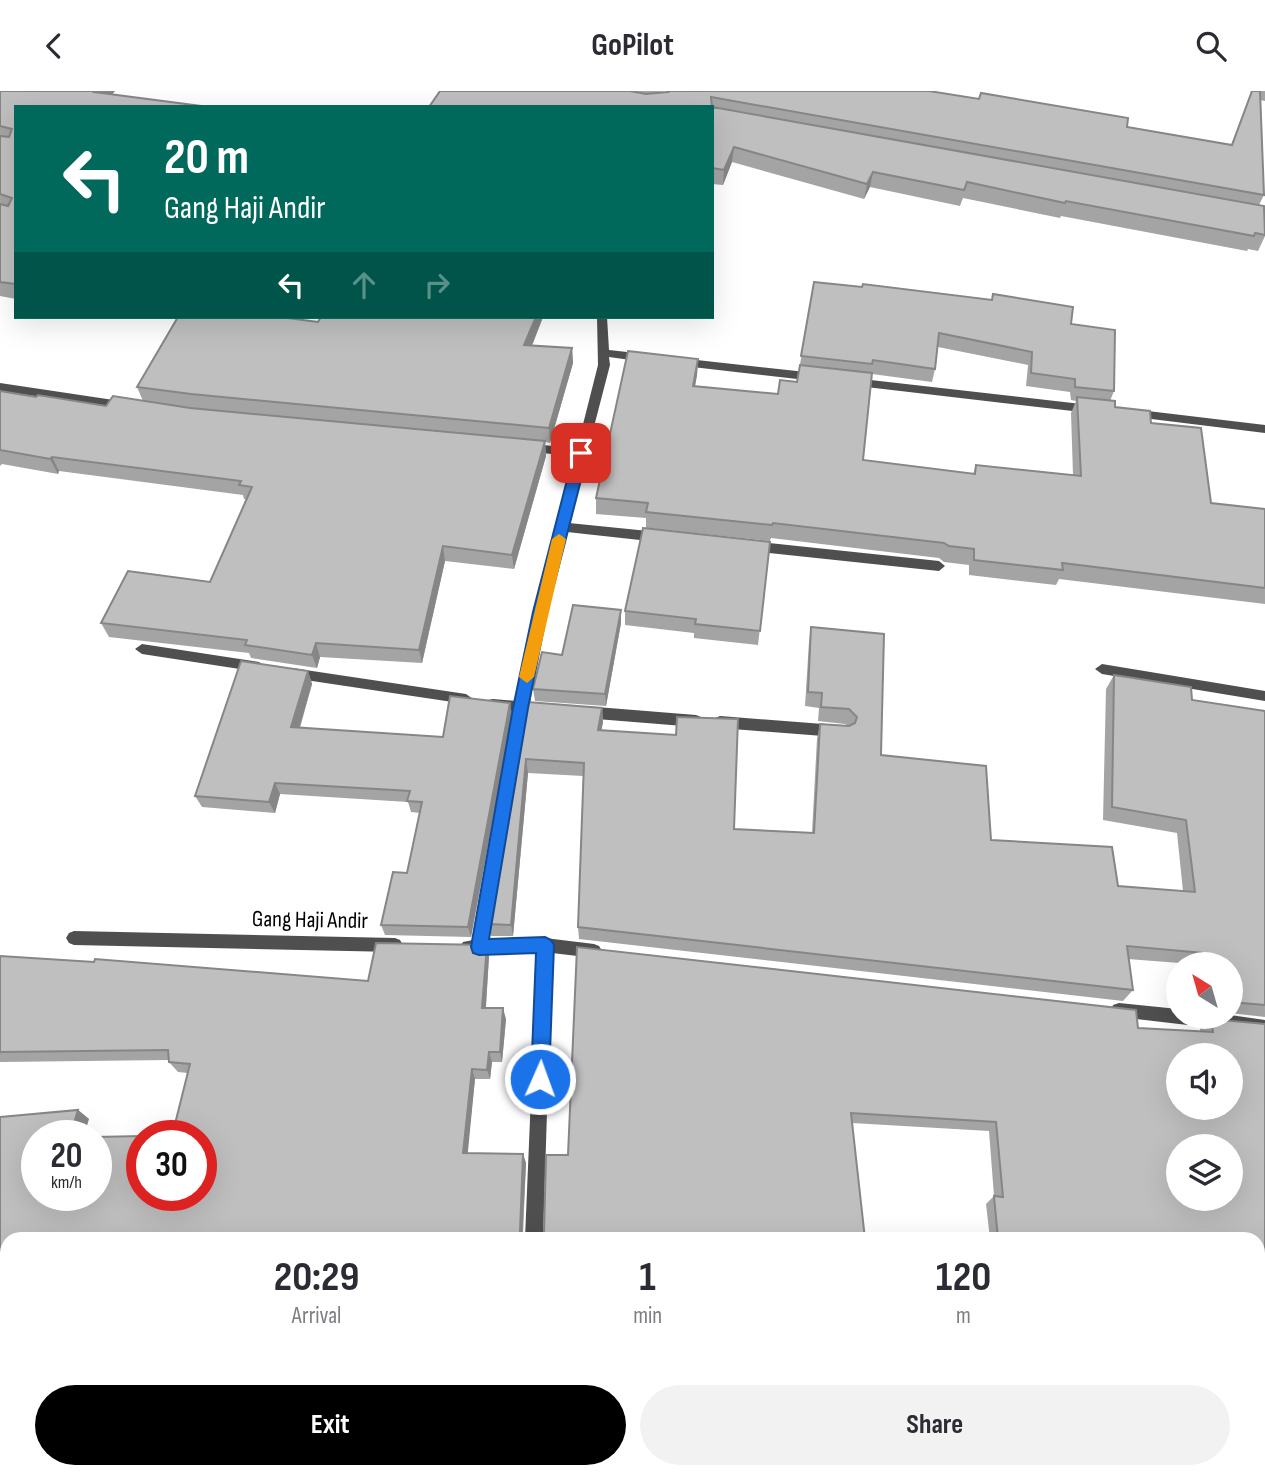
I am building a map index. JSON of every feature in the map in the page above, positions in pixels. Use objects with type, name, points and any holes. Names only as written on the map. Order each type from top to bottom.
[{"type":"street","points":[[479,947],[520,708],[540,612],[604,365],[602,319]]},
{"type":"street","points":[[604,353],[659,359]]},
{"type":"street","points":[[673,361],[824,378]]},
{"type":"street","points":[[838,380],[1100,410]]},
{"type":"street","points":[[0,387],[144,409]]},
{"type":"street","points":[[1114,411],[1265,429]]},
{"type":"street","points":[[512,446],[581,453]]},
{"type":"street","points":[[562,527],[670,538]]},
{"type":"street","points":[[737,545],[939,566]]},
{"type":"street","points":[[142,649],[520,708],[844,732]]},
{"type":"street","points":[[1102,669],[1265,696]]},
{"type":"street","name":"Gang Haji Andir","points":[[75,938],[409,945]]},
{"type":"street","points":[[534,1232],[545,945]]},
{"type":"street","points":[[451,946],[545,945],[614,953]]},
{"type":"street","points":[[1099,1008],[1265,1027]]},
{"type":"building","points":[[0,91],[95,91],[194,105],[14,105],[14,284],[0,282],[0,204],[8,206],[12,198],[0,194],[0,136],[9,137],[12,129],[0,126]]},
{"type":"building","points":[[440,91],[630,91],[646,94],[667,91],[929,91],[979,99],[981,93],[1128,118],[1127,127],[1232,145],[1252,91],[1260,91],[1264,195],[711,97],[712,105],[430,105]]},
{"type":"building","points":[[714,107],[1264,206],[1265,235],[1255,233],[1254,236],[1066,201],[1065,203],[967,182],[964,190],[873,172],[867,184],[734,147],[724,170],[714,168]]},
{"type":"building","points":[[814,282],[862,287],[863,284],[992,300],[993,294],[1073,307],[1071,324],[1115,330],[1114,391],[1075,387],[1075,379],[1031,373],[1032,352],[939,333],[935,369],[873,360],[872,364],[801,356]]},
{"type":"building","points":[[177,319],[295,319],[318,322],[320,319],[535,319],[524,345],[572,348],[549,428],[137,387]]},
{"type":"building","points":[[628,351],[698,359],[693,386],[778,394],[780,380],[797,382],[800,365],[872,373],[863,460],[975,474],[976,465],[1081,476],[1077,397],[1115,401],[1115,407],[1150,411],[1151,423],[1201,428],[1211,503],[1265,509],[1265,588],[1062,563],[1063,570],[974,560],[974,549],[944,543],[773,523],[646,512],[648,503],[596,498]]},
{"type":"building","points":[[0,391],[106,406],[113,396],[190,408],[545,441],[512,555],[443,546],[419,650],[316,643],[312,655],[245,645],[247,640],[101,623],[128,571],[210,582],[252,487],[239,485],[241,481],[52,457],[50,459],[0,450]]},
{"type":"building","points":[[643,528],[770,542],[760,631],[695,624],[696,619],[625,611]]},
{"type":"building","points":[[573,605],[621,610],[605,694],[533,689],[542,652],[562,655]]},
{"type":"building","points":[[811,627],[884,634],[881,755],[986,766],[991,840],[1112,847],[1118,886],[1195,892],[1186,820],[1112,807],[1114,675],[1191,687],[1192,700],[1265,711],[1265,1005],[1243,1003],[1243,952],[1192,952],[1127,946],[1133,990],[578,927],[584,763],[526,759],[511,925],[489,924],[528,702],[602,708],[598,730],[676,735],[677,717],[738,719],[734,829],[814,833],[820,724],[849,726],[855,723],[857,717],[849,709],[821,707],[822,693],[808,692]]},
{"type":"building","points":[[241,661],[308,671],[291,727],[443,737],[450,696],[510,703],[468,927],[381,925],[393,872],[407,873],[422,802],[407,801],[410,791],[275,783],[269,802],[195,796]]},
{"type":"building","points":[[376,943],[487,945],[482,1008],[503,1008],[500,1052],[489,1052],[487,1070],[472,1069],[463,1153],[523,1154],[520,1232],[0,1232],[0,1117],[78,1110],[75,1120],[21,1120],[21,1211],[112,1211],[112,1137],[126,1136],[126,1211],[217,1211],[217,1120],[176,1120],[190,1064],[169,1062],[168,1050],[0,1052],[0,956],[94,962],[95,959],[368,981]]},
{"type":"building","points":[[577,947],[1136,1010],[1138,1028],[1213,1032],[1213,1029],[1243,1029],[1243,1022],[1265,1024],[1265,1232],[997,1232],[994,1196],[1003,1197],[996,1122],[851,1113],[864,1232],[544,1232],[546,1155],[568,1155]]},
{"type":"slow traffic","points":[[527,677],[559,539]]},
{"type":"route","points":[[540,1079],[545,945],[479,947],[520,708],[540,612],[581,453]]}]
